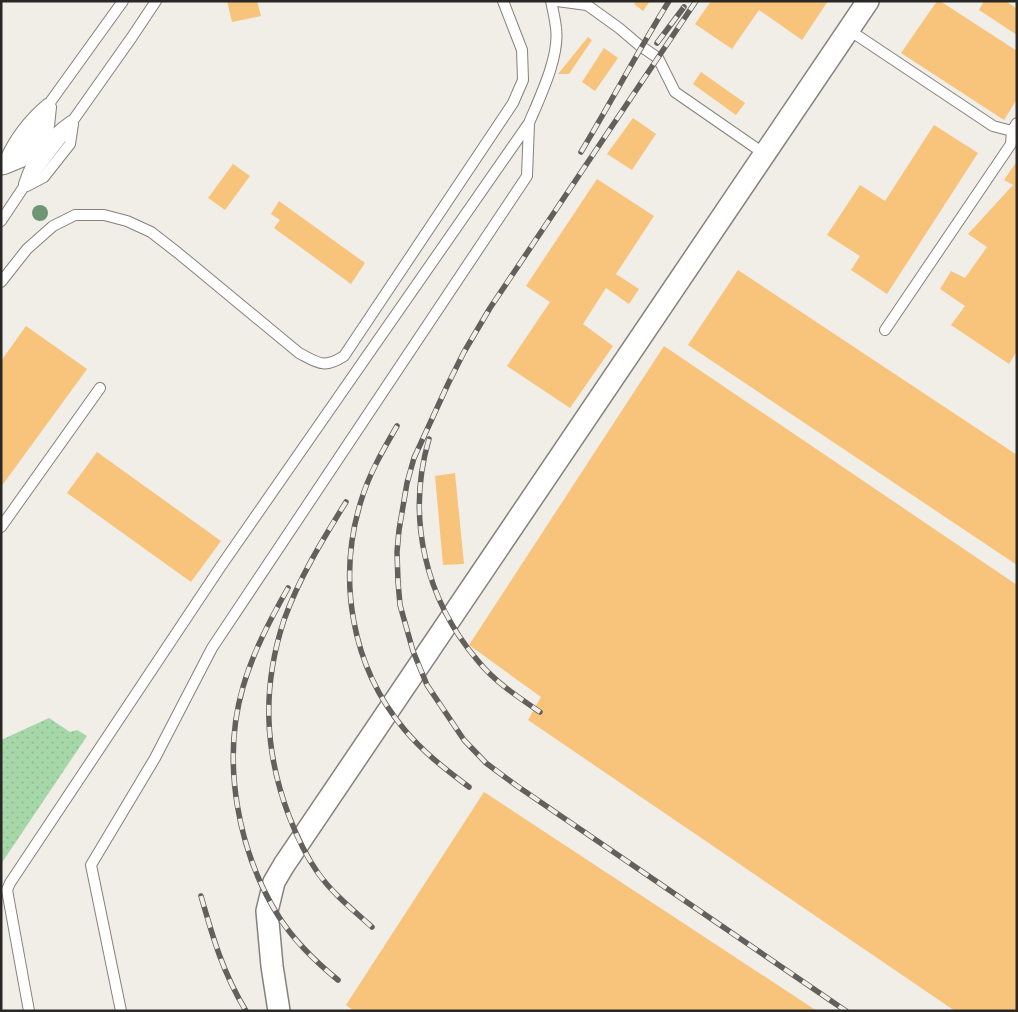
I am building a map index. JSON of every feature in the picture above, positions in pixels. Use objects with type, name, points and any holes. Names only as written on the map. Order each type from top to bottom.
[{"type":"street","points":[[279,1011],[272,966],[267,911],[274,882],[868,1]]},
{"type":"lane","points":[[1,169],[15,156],[41,120],[51,101],[123,1]]},
{"type":"lane","points":[[1,221],[23,188],[30,167],[56,131],[74,118],[156,1]]},
{"type":"lane","points":[[1,282],[27,249],[53,226],[75,215],[104,215],[127,221],[151,232],[178,252],[299,353],[316,362],[332,364],[344,356],[513,103],[523,80],[522,50],[503,1]]},
{"type":"lane","points":[[29,1011],[7,890],[10,883],[221,566],[529,123],[548,77],[554,56],[557,30],[551,1]]},
{"type":"lane","points":[[556,1],[587,5],[619,28],[658,58],[675,92],[766,154]]},
{"type":"lane","points":[[849,30],[993,126],[1014,127],[1011,144],[885,330]]},
{"type":"lane","points":[[23,188],[44,177],[70,144],[74,118]]},
{"type":"lane","points":[[121,1011],[91,865],[155,758],[212,648],[527,176],[529,123]]},
{"type":"lane","points":[[1,527],[100,388]]},
{"type":"green space","points":[[49,718],[70,732],[77,730],[87,736],[1,864],[1,740]]},
{"type":"building","points":[[227,1],[257,1],[261,16],[232,22]]},
{"type":"building","points":[[636,1],[650,1],[643,11],[634,4]]},
{"type":"building","points":[[711,1],[828,1],[802,40],[759,10],[732,49],[695,24]]},
{"type":"building","points":[[937,1],[940,1],[1017,51],[1017,99],[1004,120],[901,53]]},
{"type":"building","points":[[984,1],[1006,1],[1017,9],[1017,35],[979,10]]},
{"type":"building","points":[[588,37],[592,40],[569,74],[558,74]]},
{"type":"building","points":[[604,48],[618,58],[595,91],[582,82]]},
{"type":"building","points":[[701,72],[745,103],[736,115],[693,84]]},
{"type":"building","points":[[633,118],[656,134],[632,170],[607,154]]},
{"type":"building","points":[[934,125],[978,153],[887,294],[851,270],[860,256],[827,235],[860,185],[885,201]]},
{"type":"building","points":[[1017,161],[1017,351],[1009,364],[951,325],[965,306],[940,289],[951,271],[965,278],[987,247],[968,234],[1013,185],[1004,180]]},
{"type":"building","points":[[233,164],[250,176],[225,210],[208,198]]},
{"type":"building","points":[[597,179],[654,216],[616,274],[639,289],[629,304],[606,288],[583,324],[613,346],[570,408],[507,366],[550,302],[526,286]]},
{"type":"building","points":[[279,201],[365,263],[351,284],[274,228],[280,220],[271,214]]},
{"type":"building","points":[[738,270],[1017,455],[1017,565],[688,345]]},
{"type":"building","points":[[26,326],[87,369],[1,487],[1,361]]},
{"type":"building","points":[[664,346],[1017,585],[1017,1011],[955,1011],[528,720],[541,697],[469,645]]},
{"type":"building","points":[[97,452],[221,541],[191,582],[67,493]]},
{"type":"building","points":[[455,473],[464,564],[443,565],[435,476]]},
{"type":"building","points":[[484,792],[817,1011],[354,1011],[346,1005]]},
{"type":"railway","points":[[581,152],[669,1]]},
{"type":"railway","points":[[696,1],[490,308],[448,384],[414,458],[407,483],[397,552],[400,605],[413,651],[427,685],[464,740],[486,763],[846,1011]]},
{"type":"railway","points":[[657,43],[684,7]]},
{"type":"railway","points":[[397,426],[368,481],[354,530],[350,560],[350,590],[354,620],[361,649],[372,678],[386,704],[404,729],[419,745],[469,787]]},
{"type":"railway","points":[[429,439],[422,468],[420,527],[425,556],[433,584],[445,611],[460,637],[478,661],[499,682],[540,712]]},
{"type":"railway","points":[[346,502],[304,574],[284,620],[272,670],[269,718],[271,743],[281,791],[302,846],[314,867],[330,888],[372,927]]},
{"type":"railway","points":[[288,588],[262,636],[243,687],[234,745],[234,776],[237,806],[253,864],[265,892],[279,917],[306,951],[338,980]]},
{"type":"railway","points":[[201,896],[214,941],[231,983],[246,1011]]}]
